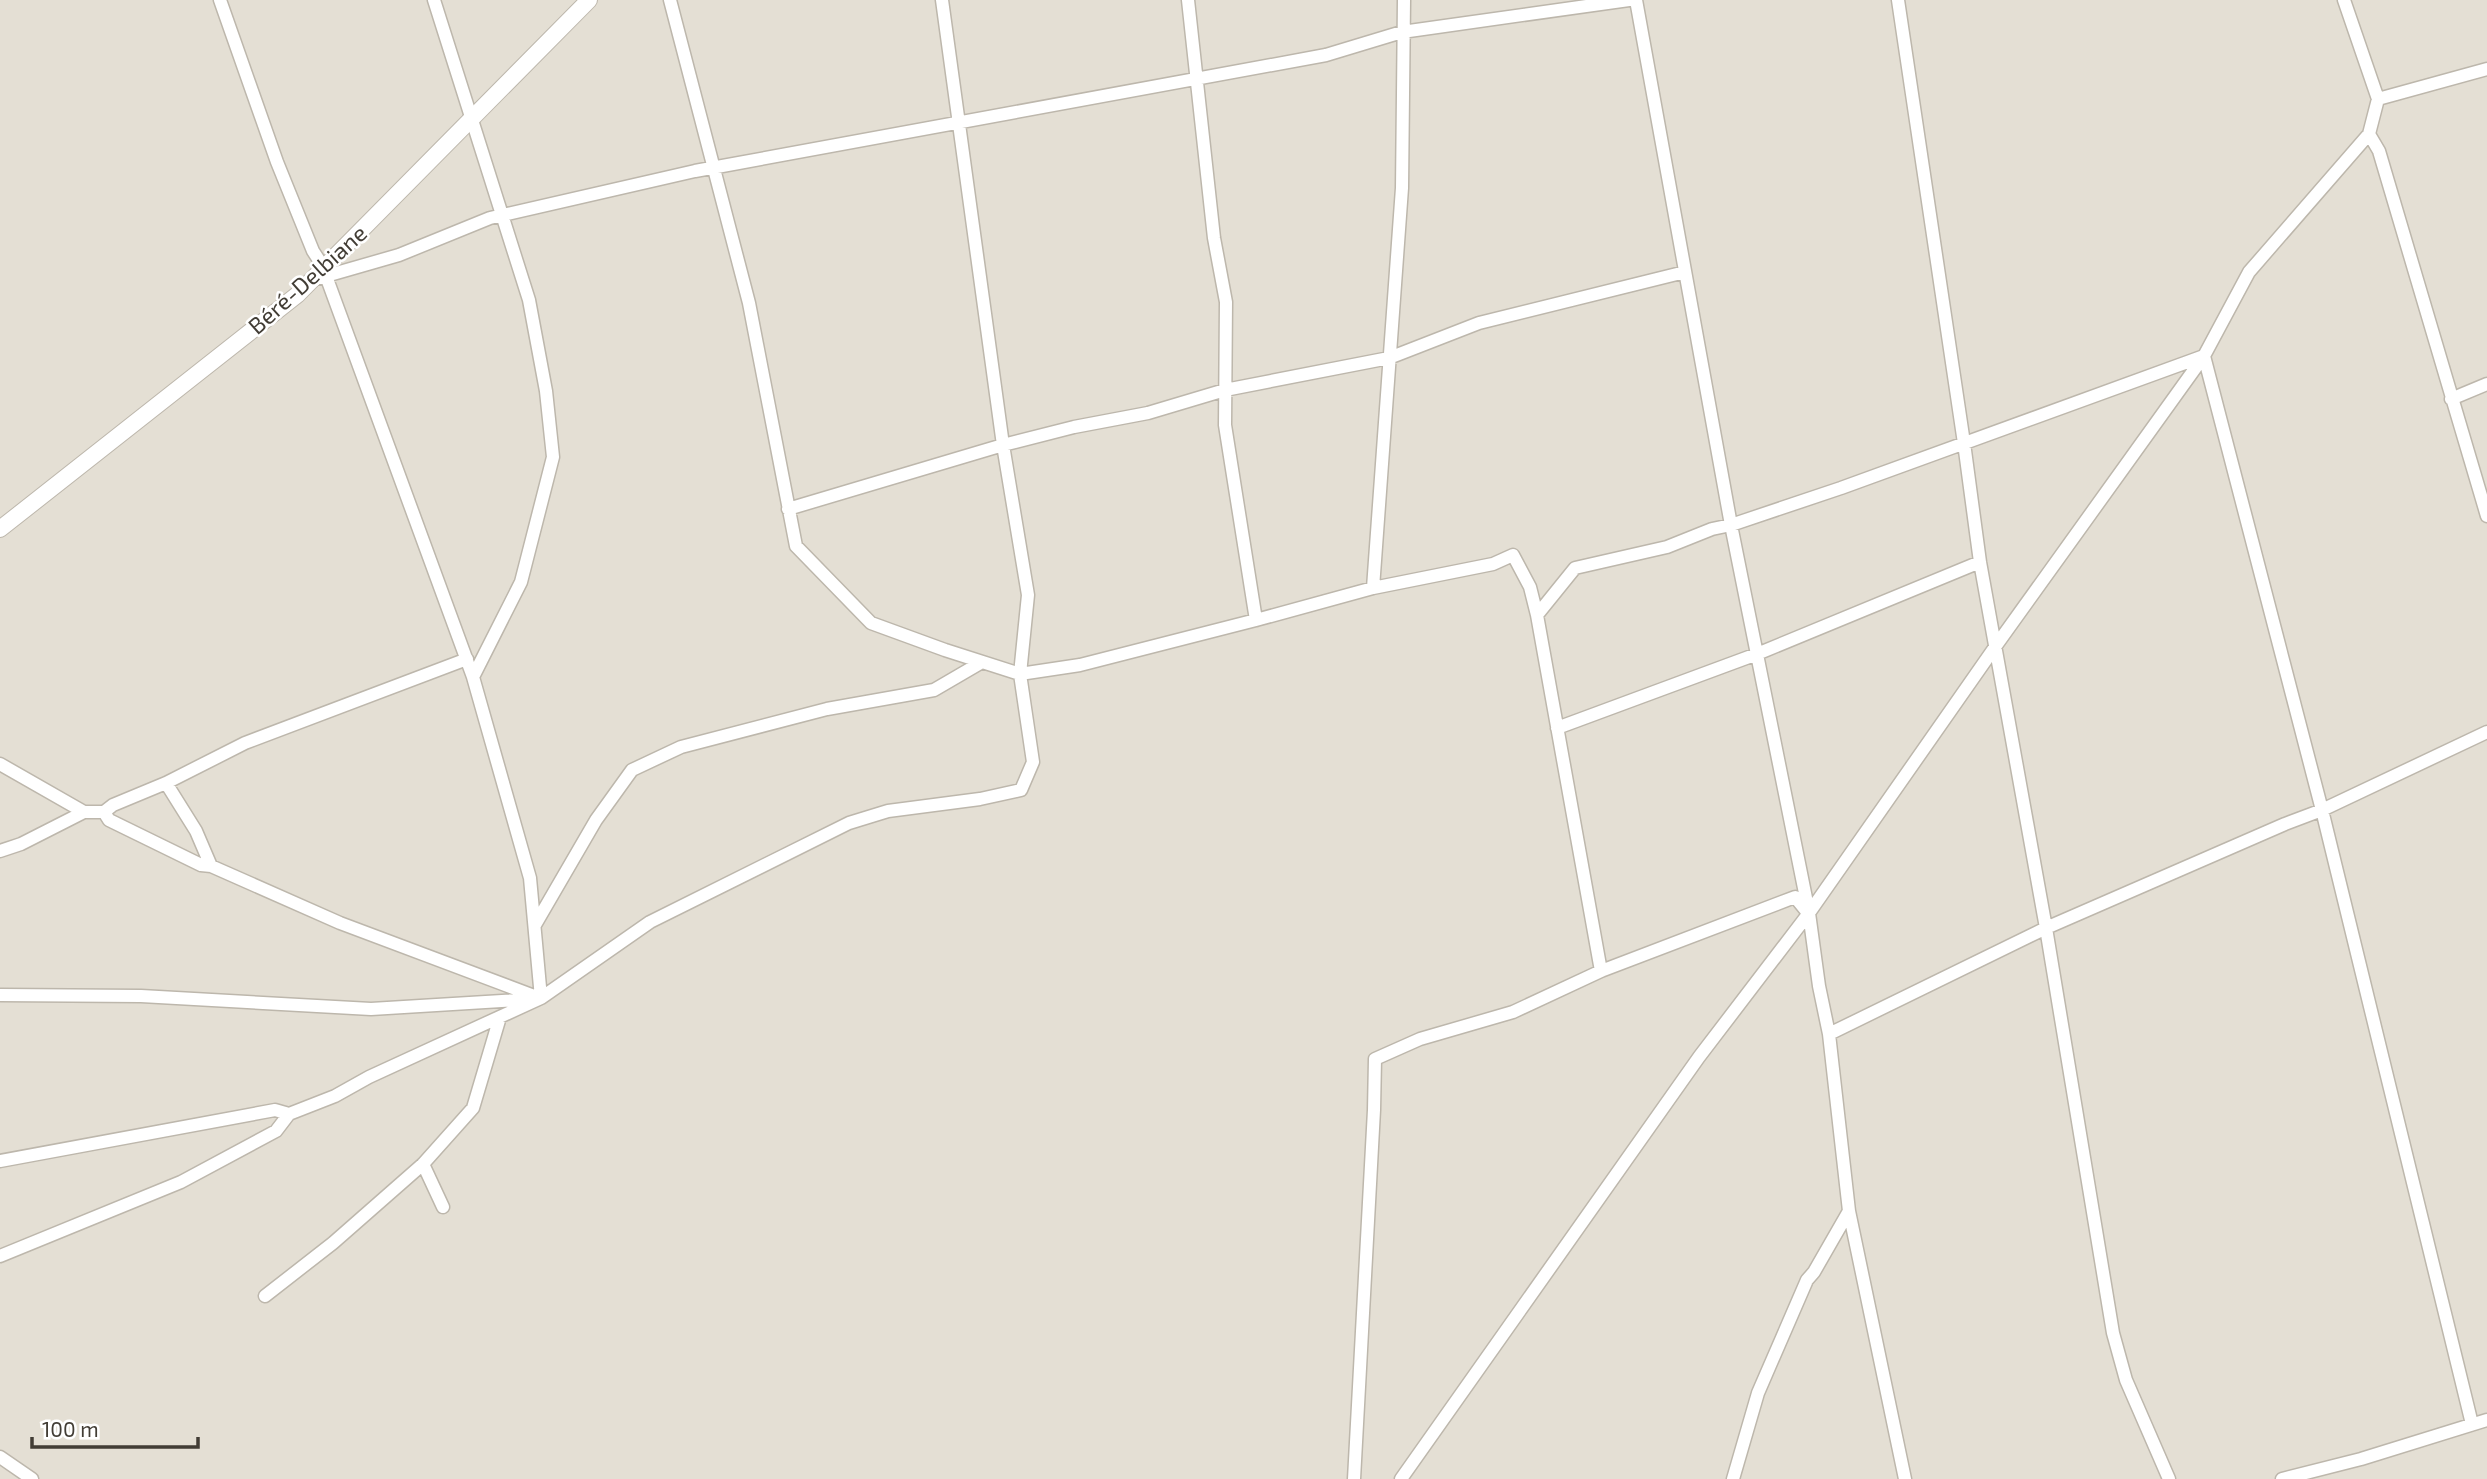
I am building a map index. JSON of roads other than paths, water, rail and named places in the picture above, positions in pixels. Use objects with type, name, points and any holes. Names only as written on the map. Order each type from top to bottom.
[{"type":"street","points":[[220,0],[277,162],[473,677],[530,878],[541,998]]},
{"type":"street","points":[[434,0],[529,300],[547,391],[553,457],[521,582],[473,677]]},
{"type":"street","name":"Béré-Delbiane","points":[[0,529],[321,275],[589,0]]},
{"type":"street","points":[[670,0],[749,303],[796,546],[871,623],[1020,674],[1080,665],[1373,588],[1493,564],[1513,555],[1530,587],[1537,615],[1601,971]]},
{"type":"street","points":[[0,1255],[181,1182],[276,1131],[289,1114],[335,1096],[369,1077],[541,998],[650,922],[849,823],[888,811],[980,799],[1021,790],[1033,762],[1020,674],[1028,595],[1003,445],[942,0]]},
{"type":"street","points":[[1188,0],[1214,238],[1226,302],[1225,425],[1256,620]]},
{"type":"street","points":[[1373,588],[1402,188],[1404,0]]},
{"type":"street","points":[[321,275],[399,255],[491,218],[714,167],[1326,55],[1402,32],[1629,0]]},
{"type":"street","points":[[1636,0],[1731,525],[1808,913],[1829,1034],[1849,1210],[1905,1479]]},
{"type":"street","points":[[1898,0],[1980,562],[2046,928],[2113,1333],[2126,1380],[2169,1479]]},
{"type":"street","points":[[1401,1479],[1699,1057],[1808,913],[2204,356],[2249,272],[2369,134],[2378,99],[2344,0]]},
{"type":"street","points":[[2378,99],[2487,69]]},
{"type":"street","points":[[2369,134],[2379,151],[2487,516]]},
{"type":"street","points":[[788,509],[1003,445],[1074,427],[1148,413],[1225,390],[1389,358],[1479,323],[1685,272]]},
{"type":"street","points":[[1537,615],[1575,568],[1667,547],[2204,356]]},
{"type":"street","points":[[2204,356],[2322,810],[2472,1424]]},
{"type":"street","points":[[2451,399],[2487,384]]},
{"type":"street","points":[[1557,728],[1757,654],[1980,562]]},
{"type":"street","points":[[0,850],[21,844],[84,812],[104,812],[113,805],[166,783],[245,743],[467,659]]},
{"type":"street","points":[[534,926],[596,820],[632,770],[681,747],[827,709],[934,690],[982,662]]},
{"type":"street","points":[[1829,1034],[2046,928],[2322,810],[2487,732]]},
{"type":"street","points":[[0,764],[84,812]]},
{"type":"street","points":[[166,783],[197,831],[211,866]]},
{"type":"street","points":[[104,812],[110,820],[201,865],[211,866],[340,923],[541,998]]},
{"type":"street","points":[[1354,1479],[1375,1059],[1420,1039],[1513,1012],[1601,971],[1795,897],[1808,913]]},
{"type":"street","points":[[0,995],[141,996],[371,1009],[541,998]]},
{"type":"street","points":[[265,1296],[333,1243],[423,1164],[473,1108],[500,1017]]},
{"type":"street","points":[[0,1161],[275,1110],[289,1114]]},
{"type":"street","points":[[423,1164],[443,1207]]},
{"type":"street","points":[[1733,1479],[1758,1393],[1807,1280],[1849,1210]]},
{"type":"street","points":[[2282,1479],[2361,1459],[2487,1420]]},
{"type":"street","points":[[0,1457],[32,1479]]}]
